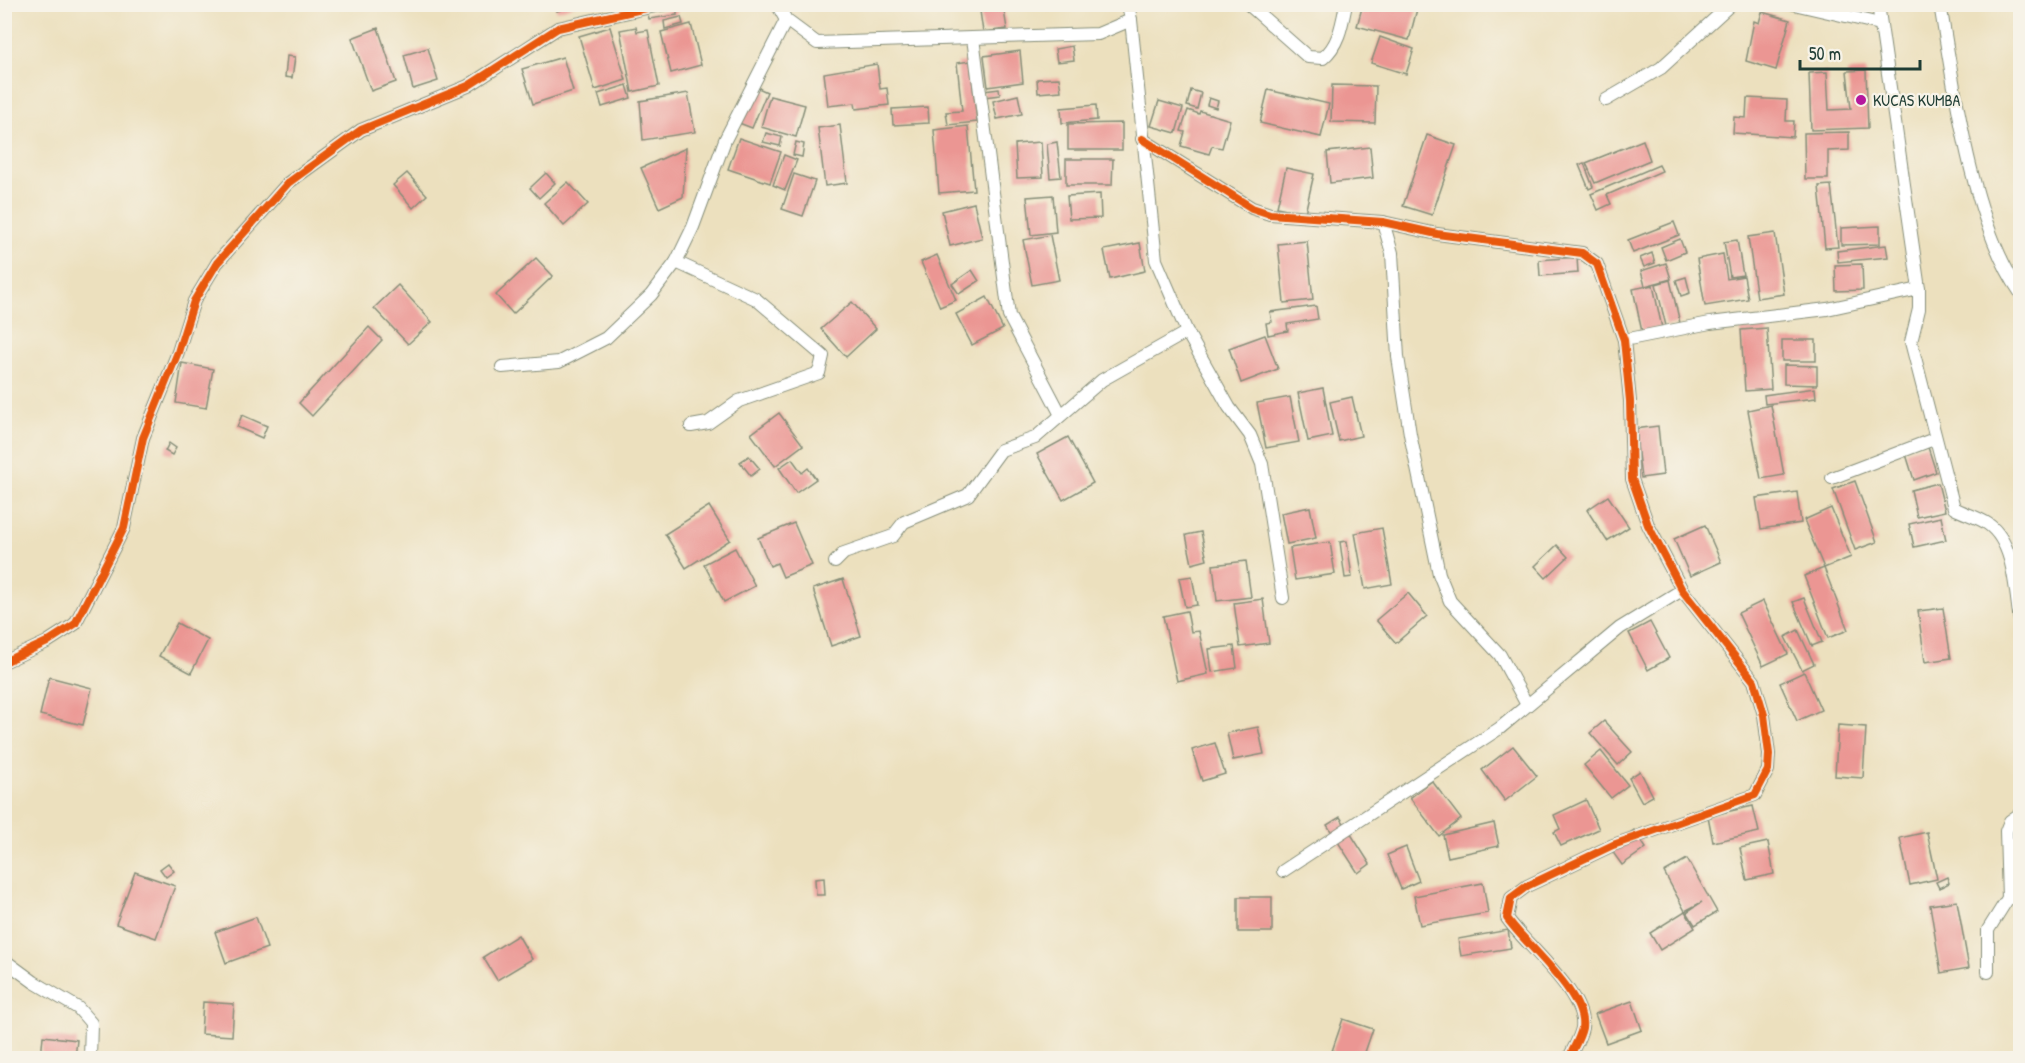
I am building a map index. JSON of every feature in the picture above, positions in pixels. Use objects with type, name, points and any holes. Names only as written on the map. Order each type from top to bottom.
[{"type":"street","points":[[4,662],[47,642],[75,624],[124,528],[143,438],[178,352],[194,301],[217,263],[288,183],[361,130],[468,86],[558,28],[664,4]]},
{"type":"street","points":[[777,4],[786,20],[817,44],[1098,34],[1131,20]]},
{"type":"street","points":[[1128,4],[1156,260],[1187,332],[1229,407],[1250,435],[1262,464],[1283,598]]},
{"type":"street","points":[[1248,4],[1308,57],[1323,58],[1330,52],[1339,36],[1346,4]]},
{"type":"street","points":[[1606,100],[1661,68],[1731,4]]},
{"type":"street","points":[[1794,4],[1880,24]]},
{"type":"street","points":[[1878,4],[1919,289],[1919,309],[1911,342],[1934,439],[1954,507],[1986,523],[1998,532],[2009,558],[2020,621]]},
{"type":"street","points":[[1940,4],[1966,147],[1989,225],[2020,292]]},
{"type":"street","points":[[502,367],[558,362],[606,338],[651,295],[676,262],[693,227],[724,140],[786,20]]},
{"type":"street","points":[[973,38],[1009,316],[1061,416]]},
{"type":"street","points":[[1142,139],[1252,207],[1270,214],[1383,222],[1437,234],[1582,253],[1597,264],[1624,340],[1630,400],[1632,479],[1648,525],[1682,590],[1754,681],[1764,715],[1769,754],[1768,770],[1755,795],[1613,844],[1527,886],[1511,898],[1507,918],[1517,933],[1565,985],[1578,1009],[1582,1028],[1569,1059]]},
{"type":"street","points":[[1383,222],[1392,253],[1398,357],[1410,434],[1439,574],[1450,601],[1500,655],[1527,705]]},
{"type":"street","points":[[676,262],[756,299],[823,356],[819,373],[739,401],[708,423],[690,426]]},
{"type":"street","points":[[1624,340],[1710,323],[1827,309],[1919,289]]},
{"type":"street","points":[[835,562],[844,553],[893,536],[904,522],[968,495],[1001,450],[1035,438],[1102,380],[1187,332]]},
{"type":"street","points":[[1832,477],[1934,439]]},
{"type":"street","points":[[1283,871],[1500,728],[1620,628],[1682,590]]},
{"type":"street","points":[[1988,972],[1988,930],[2008,898],[2006,831],[2010,821],[2020,814]]},
{"type":"street","points":[[4,960],[34,982],[78,1008],[90,1023],[90,1059]]},
{"type":"building","points":[[555,4],[574,4],[575,5],[557,11]]},
{"type":"building","points":[[979,4],[1003,4],[1007,29],[983,32]]},
{"type":"building","points":[[1363,4],[1398,4],[1417,9],[1409,40],[1357,26]]},
{"type":"building","points":[[677,9],[677,15],[649,19],[648,13]]},
{"type":"building","points":[[1762,12],[1790,20],[1776,70],[1746,61],[1754,21],[1759,23]]},
{"type":"building","points":[[681,17],[683,24],[665,29],[664,21]]},
{"type":"building","points":[[691,24],[701,65],[671,73],[661,32]]},
{"type":"building","points":[[610,27],[626,80],[595,90],[579,36]]},
{"type":"building","points":[[636,27],[637,32],[648,30],[659,86],[632,92],[620,30]]},
{"type":"building","points":[[378,28],[396,82],[371,91],[352,38]]},
{"type":"building","points":[[1380,37],[1414,49],[1406,74],[1371,63]]},
{"type":"building","points":[[1072,46],[1074,60],[1057,62],[1055,49]]},
{"type":"building","points":[[428,48],[438,81],[413,89],[404,55]]},
{"type":"building","points":[[1020,51],[1023,82],[988,87],[984,56]]},
{"type":"building","points":[[287,56],[295,57],[292,78],[285,77]]},
{"type":"building","points":[[563,57],[573,91],[533,104],[522,69]]},
{"type":"building","points":[[970,61],[977,122],[948,125],[946,112],[962,111],[957,63]]},
{"type":"building","points":[[877,64],[880,89],[887,88],[889,105],[856,109],[855,103],[828,106],[824,73]]},
{"type":"building","points":[[1866,70],[1868,128],[1811,130],[1809,73],[1827,72],[1829,110],[1851,109],[1847,71]]},
{"type":"building","points":[[1059,78],[1061,91],[1038,93],[1037,79]]},
{"type":"building","points":[[627,85],[631,98],[602,107],[598,94]]},
{"type":"building","points":[[1332,85],[1376,86],[1375,123],[1331,122]]},
{"type":"building","points":[[754,86],[767,92],[752,128],[739,123]]},
{"type":"building","points":[[999,89],[1000,95],[984,97],[984,91]]},
{"type":"building","points":[[1191,90],[1201,93],[1197,109],[1187,106]]},
{"type":"building","points":[[1268,90],[1329,104],[1321,137],[1260,123]]},
{"type":"building","points":[[688,93],[695,132],[643,140],[640,101]]},
{"type":"building","points":[[1018,95],[1022,114],[997,119],[993,101]]},
{"type":"building","points":[[770,96],[805,105],[796,137],[761,127]]},
{"type":"building","points":[[1209,98],[1218,101],[1216,108],[1207,105]]},
{"type":"building","points":[[1747,98],[1787,100],[1786,121],[1794,121],[1793,137],[1733,133],[1734,117],[1746,118]]},
{"type":"building","points":[[1159,101],[1183,108],[1176,133],[1151,126]]},
{"type":"building","points":[[1096,105],[1097,120],[1062,123],[1061,108]]},
{"type":"building","points":[[928,107],[929,123],[893,125],[892,109]]},
{"type":"building","points":[[1188,110],[1199,114],[1200,111],[1230,120],[1222,148],[1212,146],[1209,154],[1181,146],[1185,132],[1181,131]]},
{"type":"building","points":[[1122,123],[1122,150],[1068,150],[1068,124]]},
{"type":"building","points":[[840,125],[847,183],[825,186],[818,128]]},
{"type":"building","points":[[968,126],[974,190],[939,193],[934,130]]},
{"type":"building","points":[[1849,132],[1849,150],[1828,151],[1828,179],[1805,179],[1804,133]]},
{"type":"building","points":[[766,133],[782,137],[780,146],[763,142]]},
{"type":"building","points":[[1427,135],[1456,145],[1432,215],[1403,206]]},
{"type":"building","points":[[739,138],[781,152],[770,183],[728,169]]},
{"type":"building","points":[[1643,140],[1650,160],[1595,183],[1586,163]]},
{"type":"building","points":[[796,142],[804,144],[802,157],[793,155]]},
{"type":"building","points":[[1041,142],[1043,177],[1017,178],[1015,144]]},
{"type":"building","points":[[1057,142],[1061,177],[1050,178],[1047,144]]},
{"type":"building","points":[[1370,147],[1373,178],[1330,183],[1327,152]]},
{"type":"building","points":[[686,148],[683,197],[659,208],[641,168]]},
{"type":"building","points":[[784,155],[797,160],[785,190],[773,185]]},
{"type":"building","points":[[1066,159],[1113,159],[1112,185],[1066,185]]},
{"type":"building","points":[[1584,163],[1593,187],[1589,189],[1579,165]]},
{"type":"building","points":[[1659,165],[1662,171],[1607,195],[1611,204],[1598,210],[1591,194]]},
{"type":"building","points":[[1286,168],[1314,174],[1305,213],[1277,207]]},
{"type":"building","points":[[407,173],[427,195],[413,208],[393,185]]},
{"type":"building","points":[[546,173],[555,183],[539,198],[530,188]]},
{"type":"building","points":[[794,174],[815,181],[803,216],[782,209]]},
{"type":"building","points":[[568,182],[588,204],[564,226],[544,203]]},
{"type":"building","points":[[1831,185],[1838,247],[1825,248],[1819,186]]},
{"type":"building","points":[[1100,194],[1101,218],[1069,219],[1067,196]]},
{"type":"building","points":[[1053,195],[1056,232],[1031,235],[1027,197]]},
{"type":"building","points":[[974,203],[982,238],[950,246],[942,211]]},
{"type":"building","points":[[1674,222],[1679,235],[1633,253],[1628,240]]},
{"type":"building","points":[[1880,226],[1880,244],[1841,245],[1841,228]]},
{"type":"building","points":[[1775,233],[1784,294],[1757,298],[1748,237]]},
{"type":"building","points":[[1050,235],[1059,280],[1032,285],[1023,240]]},
{"type":"building","points":[[1680,239],[1685,252],[1666,260],[1661,247]]},
{"type":"building","points":[[1737,240],[1743,275],[1730,277],[1724,242]]},
{"type":"building","points":[[1307,241],[1313,300],[1284,303],[1278,244]]},
{"type":"building","points":[[1140,243],[1145,271],[1110,279],[1104,250]]},
{"type":"building","points":[[1886,245],[1888,257],[1838,262],[1837,251]]},
{"type":"building","points":[[1652,253],[1655,263],[1644,267],[1640,258]]},
{"type":"building","points":[[1723,254],[1727,279],[1744,276],[1748,299],[1705,306],[1697,259]]},
{"type":"building","points":[[937,255],[956,300],[940,307],[921,262]]},
{"type":"building","points":[[1577,257],[1578,273],[1540,276],[1539,260]]},
{"type":"building","points":[[536,258],[553,276],[513,314],[496,295]]},
{"type":"building","points":[[1666,263],[1671,279],[1645,286],[1641,271]]},
{"type":"building","points":[[1862,264],[1863,290],[1836,291],[1835,265]]},
{"type":"building","points":[[972,270],[979,281],[959,294],[952,284]]},
{"type":"building","points":[[1686,277],[1690,293],[1681,296],[1676,280]]},
{"type":"building","points":[[1670,280],[1680,323],[1666,326],[1656,284]]},
{"type":"building","points":[[398,285],[432,322],[408,344],[374,308]]},
{"type":"building","points":[[1653,285],[1662,328],[1642,332],[1633,289]]},
{"type":"building","points":[[987,297],[1003,329],[972,345],[956,314]]},
{"type":"building","points":[[852,302],[876,329],[846,357],[821,329]]},
{"type":"building","points":[[1316,306],[1318,319],[1287,324],[1288,331],[1268,335],[1266,323],[1272,322],[1270,312]]},
{"type":"building","points":[[369,327],[382,340],[312,416],[299,403]]},
{"type":"building","points":[[1767,328],[1771,389],[1745,391],[1741,330]]},
{"type":"building","points":[[1265,335],[1278,369],[1241,383],[1229,348]]},
{"type":"building","points":[[1782,340],[1816,340],[1816,361],[1782,361]]},
{"type":"building","points":[[182,363],[213,369],[206,408],[176,403]]},
{"type":"building","points":[[1784,365],[1817,366],[1817,385],[1784,384]]},
{"type":"building","points":[[1323,388],[1332,436],[1308,441],[1298,393]]},
{"type":"building","points":[[1815,388],[1816,398],[1765,404],[1764,395]]},
{"type":"building","points":[[1290,397],[1299,442],[1266,448],[1257,403]]},
{"type":"building","points":[[1352,397],[1361,436],[1339,441],[1330,402]]},
{"type":"building","points":[[1771,405],[1784,475],[1761,479],[1748,410]]},
{"type":"building","points":[[779,413],[803,445],[775,466],[751,434]]},
{"type":"building","points":[[242,415],[267,426],[262,438],[237,427]]},
{"type":"building","points":[[1658,426],[1663,475],[1641,478],[1635,429]]},
{"type":"building","points":[[1068,437],[1093,483],[1063,500],[1037,454]]},
{"type":"building","points":[[169,443],[176,448],[172,455],[165,451]]},
{"type":"building","points":[[1927,444],[1936,472],[1914,480],[1905,451]]},
{"type":"building","points":[[749,456],[760,469],[751,476],[740,462]]},
{"type":"building","points":[[792,459],[802,473],[808,468],[816,479],[796,493],[779,468]]},
{"type":"building","points":[[1855,481],[1877,542],[1855,550],[1833,489]]},
{"type":"building","points":[[1938,483],[1945,511],[1917,517],[1911,490]]},
{"type":"building","points":[[1797,492],[1801,523],[1761,529],[1756,498]]},
{"type":"building","points":[[1608,496],[1629,527],[1607,541],[1587,510]]},
{"type":"building","points":[[709,506],[730,540],[686,568],[665,534]]},
{"type":"building","points":[[1310,507],[1316,538],[1287,544],[1281,513]]},
{"type":"building","points":[[1831,508],[1851,557],[1824,568],[1804,520]]},
{"type":"building","points":[[1941,517],[1946,540],[1914,547],[1909,524]]},
{"type":"building","points":[[794,523],[812,565],[783,577],[777,563],[770,566],[758,538]]},
{"type":"building","points":[[1705,525],[1721,562],[1690,576],[1674,539]]},
{"type":"building","points":[[1382,528],[1392,584],[1365,589],[1355,533]]},
{"type":"building","points":[[1201,532],[1207,560],[1192,564],[1186,535]]},
{"type":"building","points":[[1347,541],[1352,577],[1345,578],[1340,542]]},
{"type":"building","points":[[1330,542],[1335,574],[1295,580],[1290,548]]},
{"type":"building","points":[[1557,545],[1568,557],[1546,578],[1535,566]]},
{"type":"building","points":[[735,548],[755,586],[724,602],[704,564]]},
{"type":"building","points":[[1246,561],[1251,597],[1217,601],[1213,565]]},
{"type":"building","points":[[1824,568],[1848,630],[1828,638],[1804,576]]},
{"type":"building","points":[[1192,576],[1197,605],[1185,607],[1179,578]]},
{"type":"building","points":[[843,579],[861,636],[831,646],[813,589]]},
{"type":"building","points":[[1408,593],[1427,616],[1396,643],[1376,620]]},
{"type":"building","points":[[1804,598],[1822,642],[1812,646],[1793,602]]},
{"type":"building","points":[[1263,599],[1269,643],[1240,647],[1234,603]]},
{"type":"building","points":[[1763,601],[1788,654],[1763,666],[1738,613]]},
{"type":"building","points":[[1943,608],[1951,658],[1925,662],[1918,611]]},
{"type":"building","points":[[1187,611],[1191,632],[1199,631],[1208,674],[1177,681],[1163,616]]},
{"type":"building","points":[[1650,622],[1669,658],[1648,670],[1629,633]]},
{"type":"building","points":[[177,623],[208,640],[191,673],[159,656]]},
{"type":"building","points":[[1798,630],[1814,664],[1802,670],[1785,637]]},
{"type":"building","points":[[1234,646],[1237,668],[1212,672],[1209,649]]},
{"type":"building","points":[[1804,672],[1821,710],[1797,721],[1780,683]]},
{"type":"building","points":[[49,677],[92,688],[83,725],[40,715]]},
{"type":"building","points":[[1604,721],[1632,752],[1618,765],[1590,733]]},
{"type":"building","points":[[1838,725],[1866,727],[1863,778],[1835,776]]},
{"type":"building","points":[[1258,727],[1264,754],[1233,760],[1227,733]]},
{"type":"building","points":[[1215,743],[1225,774],[1202,781],[1192,750]]},
{"type":"building","points":[[1513,746],[1537,776],[1505,801],[1482,770]]},
{"type":"building","points":[[1601,751],[1628,785],[1611,798],[1584,765]]},
{"type":"building","points":[[1640,771],[1653,796],[1642,802],[1629,778]]},
{"type":"building","points":[[1432,781],[1461,819],[1439,836],[1410,798]]},
{"type":"building","points":[[1586,800],[1599,829],[1561,846],[1554,832],[1560,829],[1554,815]]},
{"type":"building","points":[[1753,806],[1759,832],[1713,842],[1708,816]]},
{"type":"building","points":[[1340,817],[1370,864],[1358,873],[1327,825]]},
{"type":"building","points":[[1494,823],[1499,846],[1448,857],[1443,835]]},
{"type":"building","points":[[1634,830],[1646,848],[1622,865],[1609,847]]},
{"type":"building","points":[[1927,832],[1937,879],[1910,885],[1900,838]]},
{"type":"building","points":[[1768,842],[1774,874],[1747,880],[1740,848]]},
{"type":"building","points":[[1406,847],[1419,881],[1401,889],[1387,855]]},
{"type":"building","points":[[1687,859],[1717,912],[1695,925],[1687,912],[1702,902],[1685,911],[1664,872]]},
{"type":"building","points":[[168,863],[174,871],[166,877],[160,869]]},
{"type":"building","points":[[135,872],[175,886],[156,938],[116,924]]},
{"type":"building","points":[[1947,877],[1949,883],[1939,888],[1936,882]]},
{"type":"building","points":[[824,878],[825,895],[816,895],[815,879]]},
{"type":"building","points":[[1483,883],[1488,913],[1420,925],[1414,896]]},
{"type":"building","points":[[1238,897],[1272,897],[1272,932],[1238,932]]},
{"type":"building","points":[[1957,901],[1969,968],[1941,973],[1930,905]]},
{"type":"building","points":[[1685,911],[1695,928],[1660,950],[1650,933]]},
{"type":"building","points":[[256,917],[267,948],[226,963],[215,932]]},
{"type":"building","points":[[1508,930],[1511,948],[1461,956],[1458,939]]},
{"type":"building","points":[[518,935],[532,959],[497,980],[483,957]]},
{"type":"building","points":[[1632,1001],[1642,1030],[1606,1043],[1595,1014]]},
{"type":"building","points":[[203,1002],[234,1004],[232,1036],[201,1034]]},
{"type":"building","points":[[1343,1019],[1373,1029],[1363,1058],[1345,1058],[1331,1054]]},
{"type":"building","points":[[43,1036],[77,1040],[75,1058],[41,1058]]},
{"type":"cycle path","points":[[4,662],[47,642],[75,624],[124,528],[143,438],[178,352],[194,301],[217,263],[288,183],[361,130],[468,86],[558,28],[664,4]]},
{"type":"cycle path","points":[[1142,139],[1252,208],[1270,214],[1383,222],[1437,234],[1582,253],[1597,264],[1624,340],[1630,401],[1632,479],[1648,525],[1682,590],[1754,681],[1764,715],[1769,754],[1768,770],[1755,795],[1613,845],[1527,886],[1511,898],[1507,918],[1565,986],[1575,1000],[1581,1015],[1581,1032],[1569,1058]]},
{"type":"place","name":"KUCAS KUMBA","points":[[1861,100]]}]
